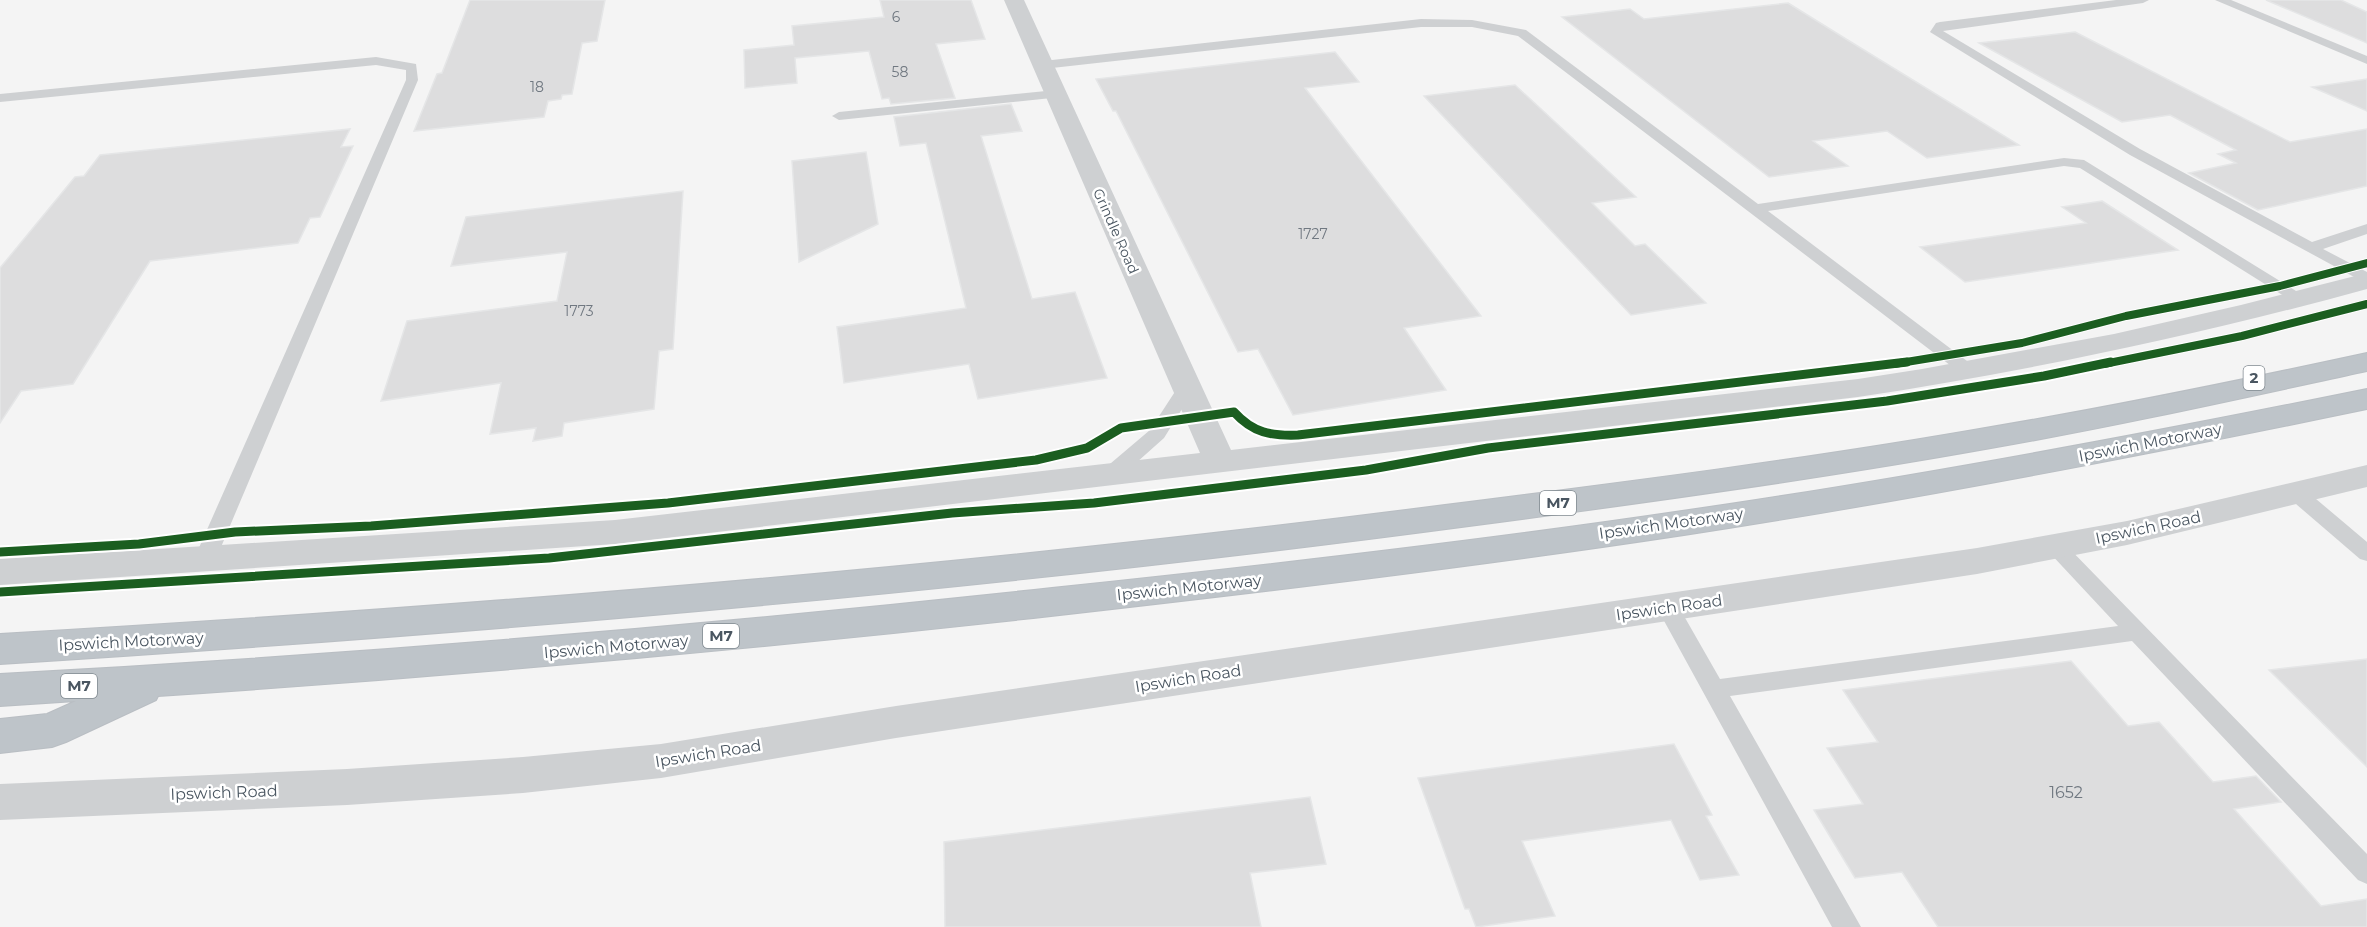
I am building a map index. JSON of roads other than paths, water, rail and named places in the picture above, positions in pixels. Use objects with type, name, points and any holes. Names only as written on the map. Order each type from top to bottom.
[{"type":"highway","name":"2","points":[[2140,410],[2367,343]]},
{"type":"highway","name":"Ipswich Motorway","points":[[0,649],[463,620],[725,597],[1172,552],[1365,529],[1837,462],[2140,410],[2367,362]]},
{"type":"highway","name":"Ipswich Motorway","points":[[0,690],[473,659],[783,631],[1293,576],[1748,512],[2097,452],[2367,399]]},
{"type":"highway","points":[[0,736],[52,730],[158,681]]},
{"type":"street","name":"Grindle Road","points":[[1014,0],[1220,461]]},
{"type":"street","points":[[0,572],[615,532],[1858,388],[1969,371],[2197,325],[2367,280]]},
{"type":"street","name":"Ipswich Road","points":[[0,802],[347,787],[523,776],[661,761],[896,722],[1836,584],[2127,533],[2367,476]]},
{"type":"lane","points":[[2143,0],[1940,26],[1936,32],[2135,152],[2367,280]]},
{"type":"lane","points":[[2221,0],[2367,60]]},
{"type":"lane","points":[[1043,65],[1421,22],[1456,21],[1486,24],[1521,33],[1969,371]]},
{"type":"lane","points":[[0,98],[376,61],[412,67],[412,80],[205,559]]},
{"type":"lane","points":[[839,116],[1056,94]]},
{"type":"lane","points":[[1754,209],[2064,162],[2084,164],[2301,299]]},
{"type":"lane","points":[[2310,248],[2367,229]]},
{"type":"lane","points":[[1111,474],[1157,434],[1186,388]]},
{"type":"lane","points":[[2296,493],[2367,554]]},
{"type":"lane","points":[[2055,546],[2367,872]]},
{"type":"lane","points":[[1668,608],[1847,927]]},
{"type":"lane","points":[[1714,689],[2137,632]]}]
